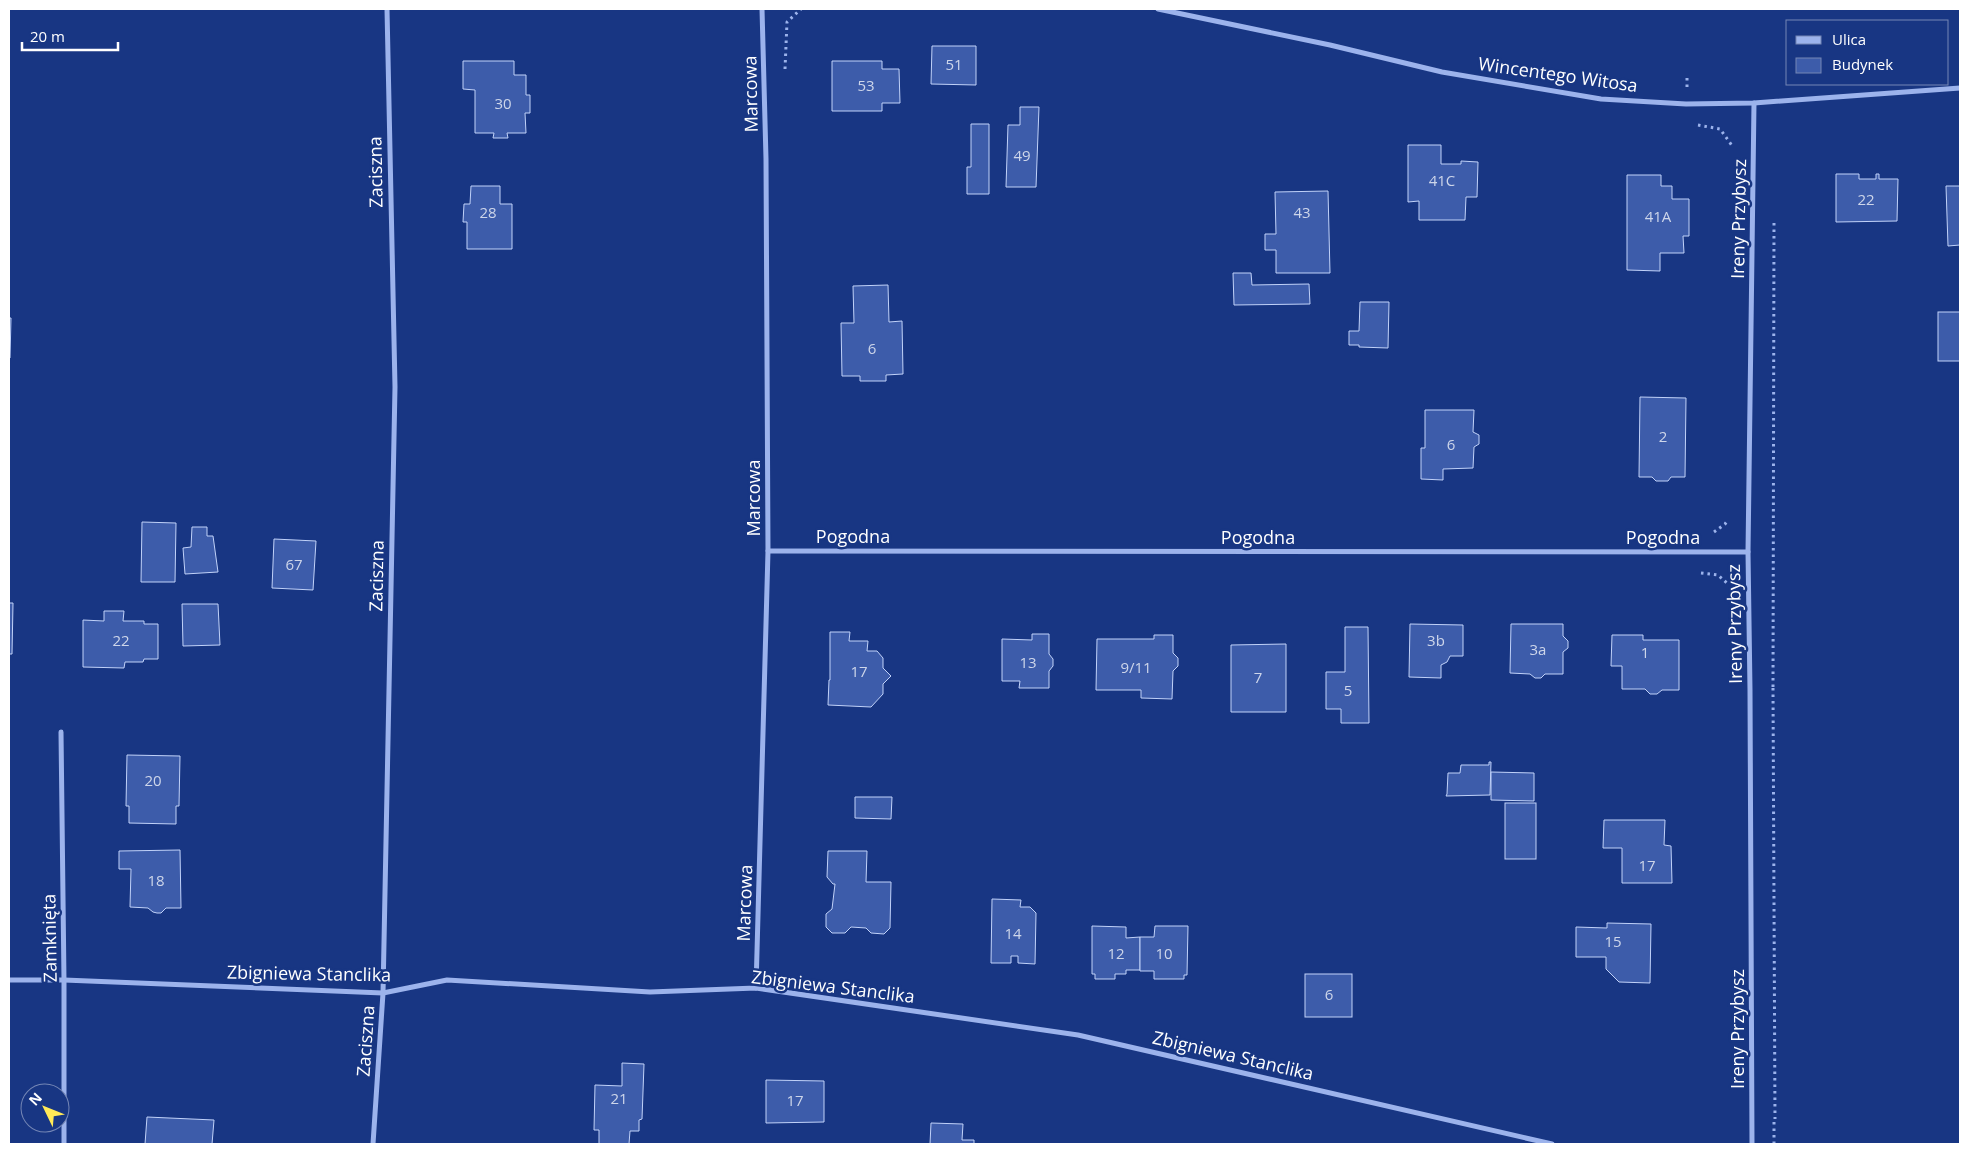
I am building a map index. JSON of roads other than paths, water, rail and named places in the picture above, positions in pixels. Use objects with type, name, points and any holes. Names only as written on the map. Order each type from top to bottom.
[{"type":"street","name":"Zaciszna","points":[[373,1144],[383,993],[395,387],[387,9]]},
{"type":"street","name":"Marcowa","points":[[756,988],[768,551],[766,169],[762,9]]},
{"type":"street","name":"Wincentego Witosa","points":[[1158,9],[1330,45],[1442,72],[1601,99],[1686,104],[1754,103],[1960,88]]},
{"type":"street","name":"Ireny Przybysz","points":[[1752,1144],[1748,552],[1754,103]]},
{"type":"street","name":"Pogodna","points":[[768,551],[1748,552]]},
{"type":"street","name":"Zamknięta","points":[[61,732],[64,1144]]},
{"type":"street","name":"Zbigniewa Stanclika","points":[[9,980],[64,980],[383,993],[446,980],[650,992],[756,988],[1078,1035],[1552,1144]]}]
